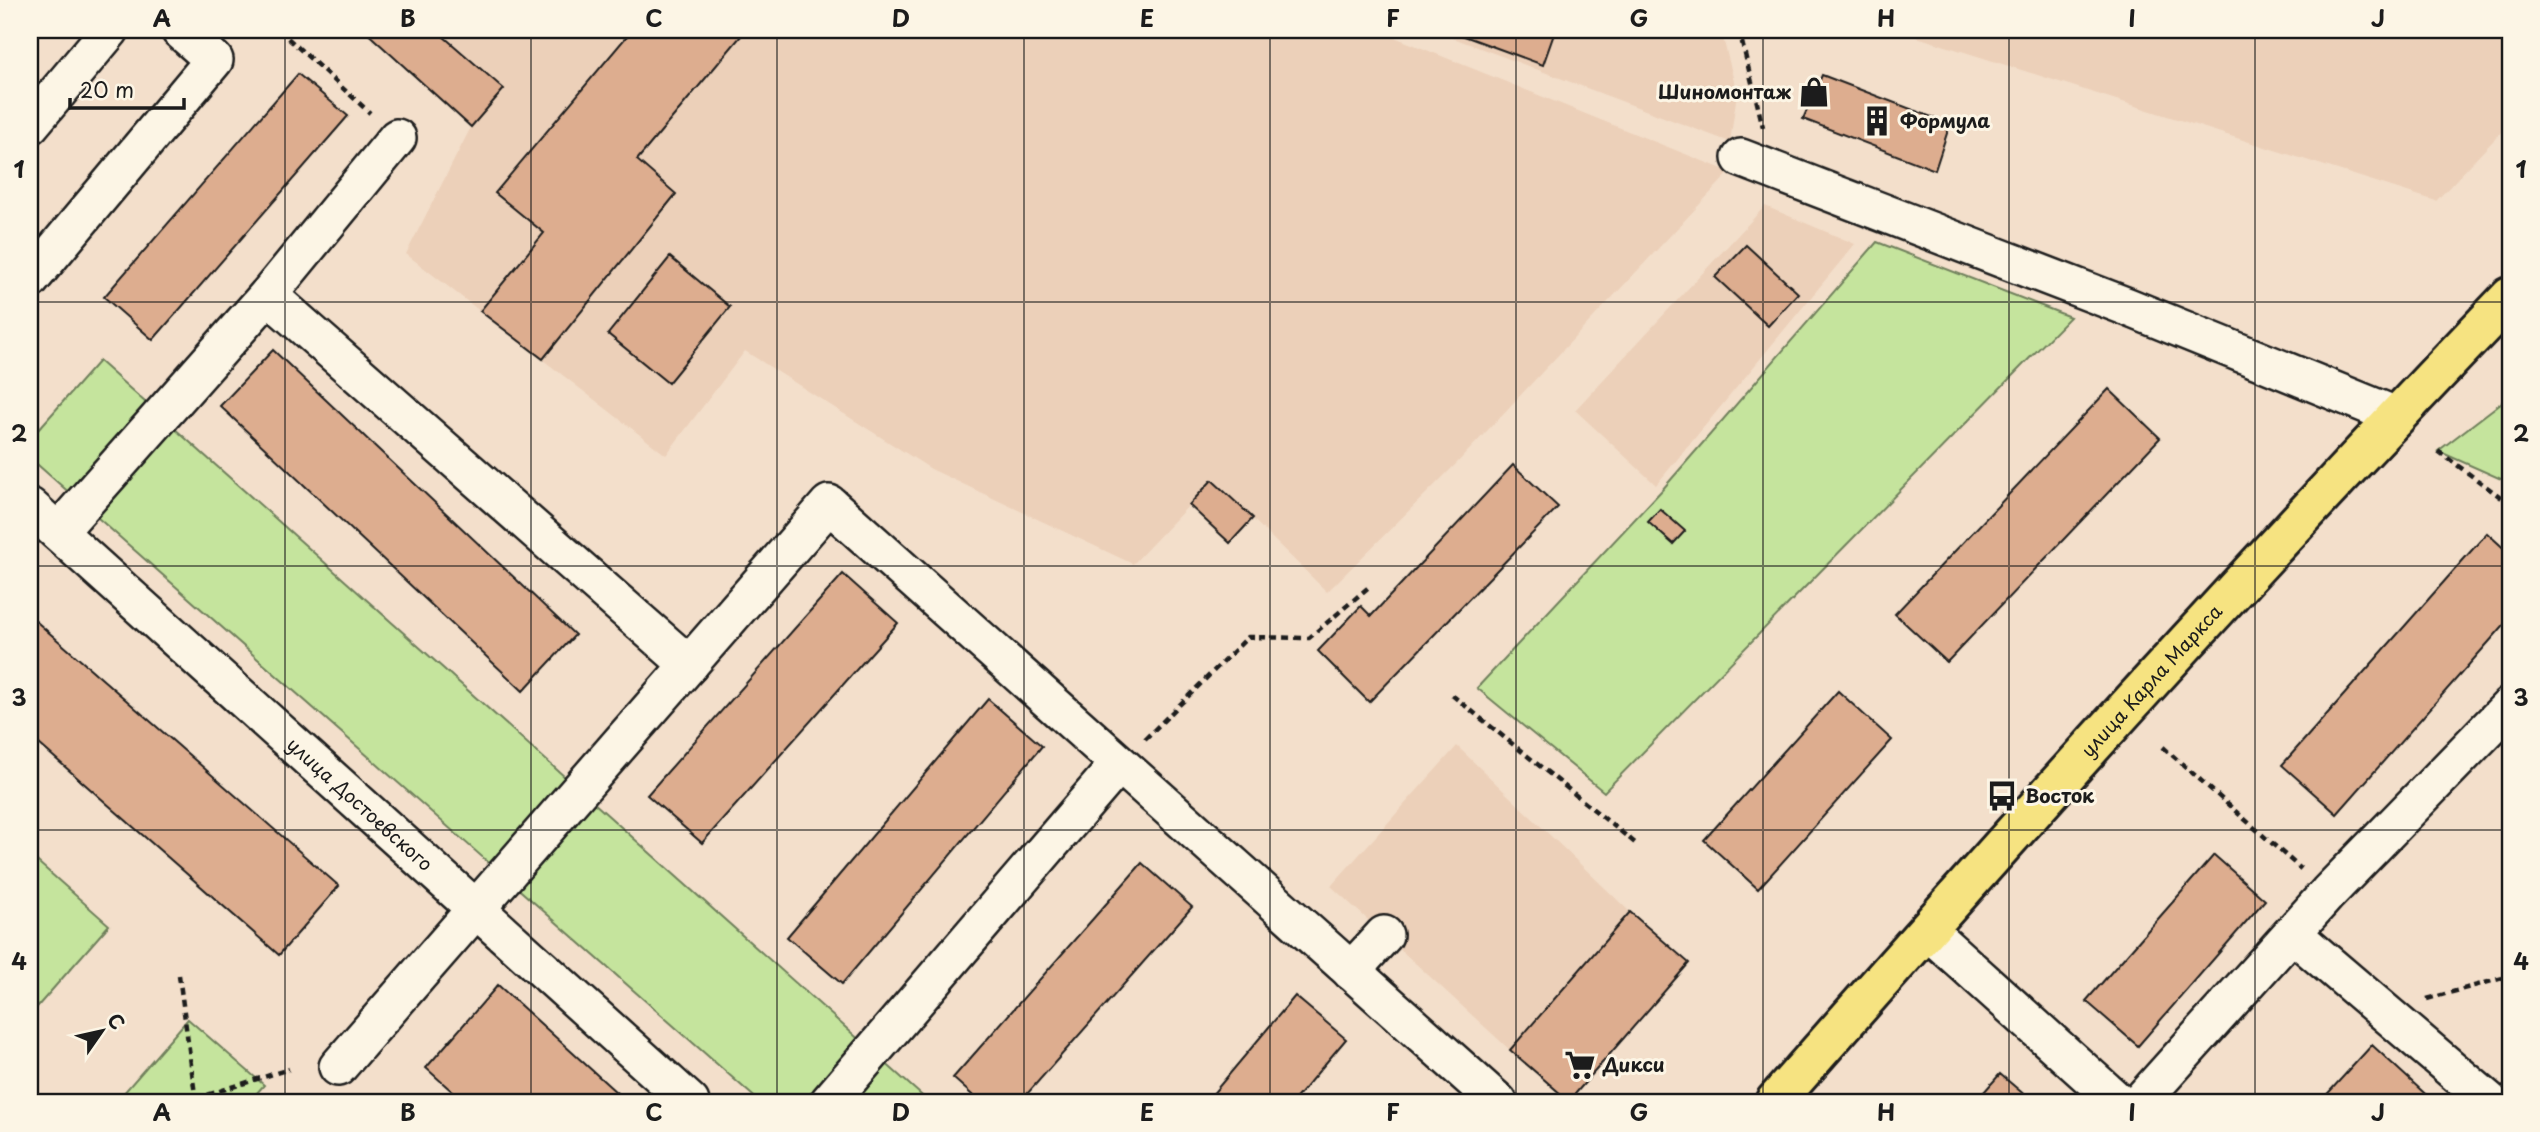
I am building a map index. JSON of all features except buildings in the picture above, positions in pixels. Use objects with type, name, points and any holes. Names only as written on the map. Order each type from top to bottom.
[{"type":"main road","name":"улица Карла Маркса","points":[[1775,1102],[2396,416],[2510,297]]},
{"type":"street","points":[[30,124],[110,30]]},
{"type":"street","points":[[30,280],[215,60],[180,30]]},
{"type":"street","points":[[58,532],[268,295],[397,138]]},
{"type":"street","points":[[1757,165],[2128,307],[2396,416]]},
{"type":"street","points":[[268,295],[689,665]]},
{"type":"street","points":[[338,1068],[829,504],[1498,1102]]},
{"type":"street","name":"улица Достоевского","points":[[30,507],[476,912],[690,1102]]},
{"type":"street","points":[[2140,1102],[2328,893],[2510,706]]},
{"type":"street","points":[[829,1102],[1119,764]]},
{"type":"street","points":[[1928,931],[2118,1102]]},
{"type":"street","points":[[2293,934],[2490,1102]]},
{"type":"street","points":[[1351,971],[1384,935]]},
{"type":"path","points":[[279,30],[397,138]]},
{"type":"path","points":[[1739,30],[1757,165]]},
{"type":"path","points":[[2438,451],[2510,504]]},
{"type":"path","points":[[1119,764],[1248,637],[1309,638],[1370,586]]},
{"type":"path","points":[[1451,695],[1635,843]]},
{"type":"path","points":[[2163,747],[2328,893]]},
{"type":"path","points":[[179,975],[196,1100]]},
{"type":"path","points":[[2385,1011],[2510,976]]},
{"type":"path","points":[[185,1102],[289,1069]]},
{"type":"shaded area","points":[[364,30],[1377,30],[1730,172],[1455,465],[1327,592],[1213,480],[1133,564],[931,469],[745,351],[666,455],[406,254],[471,127]]},
{"type":"shaded area","points":[[1432,30],[1721,30],[1737,93],[1730,142]]},
{"type":"shaded area","points":[[1905,30],[2510,30],[2510,123],[2436,201],[1917,37]]},
{"type":"shaded area","points":[[1765,206],[1855,244],[1656,485],[1575,410]]},
{"type":"shaded area","points":[[1457,746],[1630,912],[1510,1050],[1331,886]]},
{"type":"green space","points":[[1877,242],[2070,317],[1604,792],[1477,688],[1662,490]]},
{"type":"green space","points":[[99,361],[929,1102],[760,1102],[30,458],[30,439]]},
{"type":"green space","points":[[2510,396],[2510,483],[2438,451]]},
{"type":"green space","points":[[30,855],[109,925],[30,1015]]},
{"type":"green space","points":[[188,1019],[264,1085],[249,1102],[116,1102]]},
{"type":"place","name":"Шиномонтаж","points":[[1814,92]]},
{"type":"place","name":"Формула","points":[[1877,121]]},
{"type":"place","name":"Восток","points":[[2002,796]]},
{"type":"place","name":"Дикси","points":[[1580,1065]]}]
